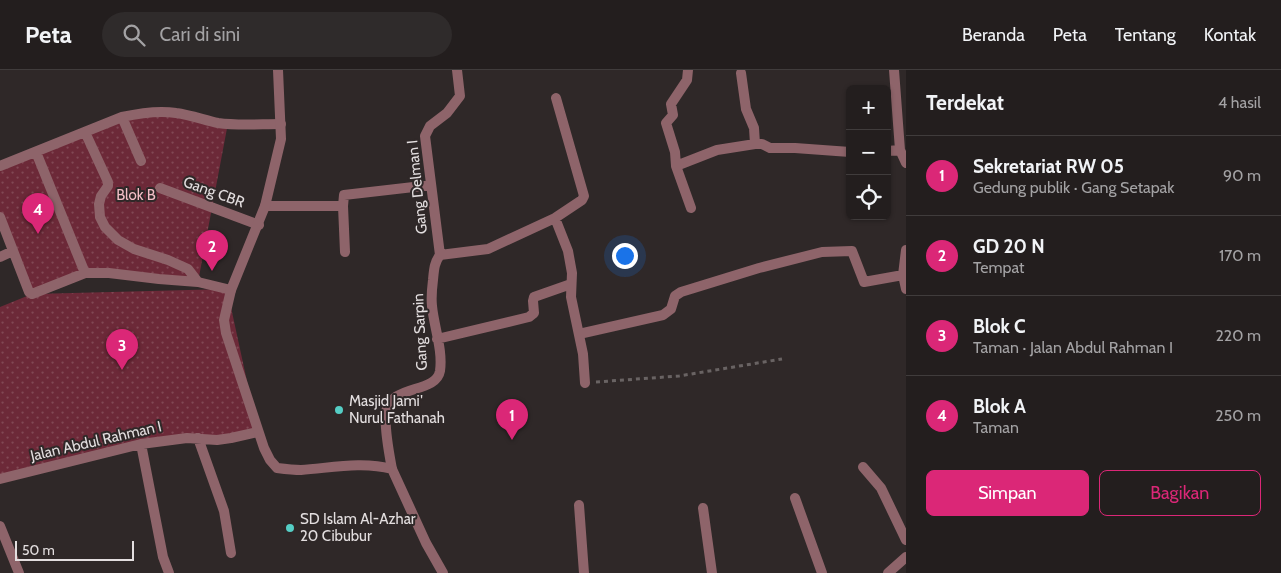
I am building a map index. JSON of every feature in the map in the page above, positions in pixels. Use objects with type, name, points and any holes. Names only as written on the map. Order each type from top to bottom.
[{"type":"street","points":[[278,70],[281,139],[265,206],[231,290],[225,313],[226,333],[258,432],[270,460],[277,468],[298,470],[378,465],[392,469],[426,543],[443,573]]},
{"type":"street","name":"Gang Delman I","points":[[440,255],[425,136],[430,126],[447,113],[460,96],[458,70]]},
{"type":"street","points":[[688,70],[686,82],[671,104],[673,115],[666,123],[674,148],[676,166],[691,208]]},
{"type":"street","points":[[891,153],[904,158],[894,70]]},
{"type":"street","points":[[741,73],[746,109],[754,128],[755,144]]},
{"type":"street","points":[[440,255],[488,249],[555,218],[576,204],[584,196],[556,98]]},
{"type":"street","points":[[0,166],[122,117],[163,112],[178,113],[219,123],[248,125],[281,124]]},
{"type":"street","points":[[122,117],[140,160]]},
{"type":"street","points":[[85,132],[108,182],[108,186],[100,196],[99,204],[100,217],[105,227],[118,240],[134,249],[188,269],[198,282]]},
{"type":"street","points":[[676,166],[717,150],[755,144],[762,144],[773,148],[846,152]]},
{"type":"street","points":[[36,152],[84,273]]},
{"type":"street","points":[[345,252],[343,197],[346,193],[430,185]]},
{"type":"street","name":"Gang CBR","points":[[160,188],[258,224]]},
{"type":"street","points":[[265,206],[343,206]]},
{"type":"street","points":[[0,216],[29,292],[32,294],[84,273],[109,273],[198,282],[231,290]]},
{"type":"street","points":[[555,218],[568,251],[572,273],[572,296],[583,354],[585,382]]},
{"type":"street","points":[[906,250],[903,275],[906,289]]},
{"type":"street","points":[[0,257],[13,252]]},
{"type":"street","points":[[578,334],[663,315],[671,309],[675,296],[681,292],[759,268],[822,252],[852,252],[864,282],[903,275]]},
{"type":"street","name":"Gang Sarpin","points":[[392,469],[386,412],[389,403],[396,396],[436,378],[440,371],[431,291],[435,262],[440,255]]},
{"type":"street","points":[[437,339],[529,317],[534,313],[534,297],[571,284]]},
{"type":"street","name":"Jalan Abdul Rahman I","points":[[0,479],[141,444],[198,438],[217,440],[258,432]]},
{"type":"street","points":[[198,438],[224,511],[230,553]]},
{"type":"street","points":[[141,444],[163,557],[168,573]]},
{"type":"street","points":[[862,468],[876,480],[881,488],[906,540]]},
{"type":"street","points":[[795,498],[822,573]]},
{"type":"street","points":[[579,505],[584,573]]},
{"type":"street","points":[[703,508],[712,573]]},
{"type":"street","points":[[0,526],[19,573]]},
{"type":"street","points":[[888,573],[906,557]]},
{"type":"path","points":[[585,382],[679,376],[782,359]]},
{"type":"green space","name":"Blok B","points":[[172,113],[228,123],[198,282],[85,273],[34,294],[227,289],[258,432],[141,444],[0,479],[0,307],[32,294],[0,217],[0,166],[122,117]]},
{"type":"place","name":"Blok A","points":[[38,234]]},
{"type":"place","name":"GD 20 N","points":[[212,271]]},
{"type":"place","name":"Blok C","points":[[122,370]]},
{"type":"place","name":"Masjid Jami' Nurul Fathanah","points":[[339,410]]},
{"type":"place","name":"Sekretariat RW 05","points":[[512,440]]},
{"type":"place","name":"SD Islam Al-Azhar 20 Cibubur","points":[[290,528]]}]
